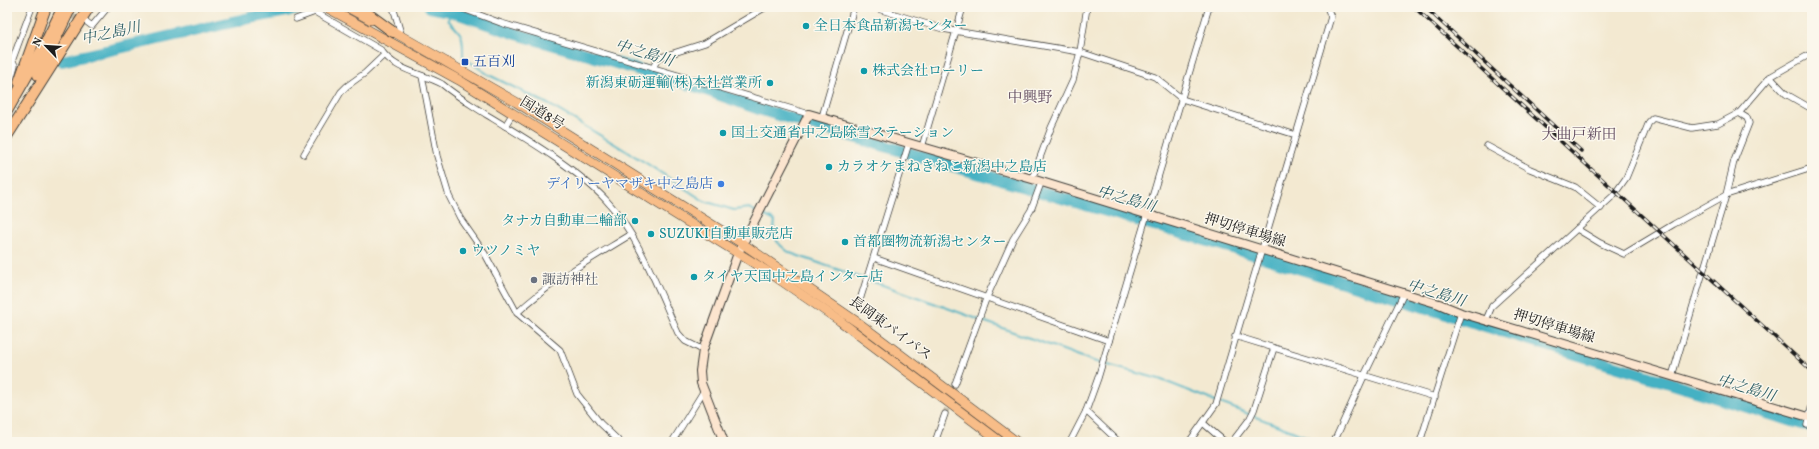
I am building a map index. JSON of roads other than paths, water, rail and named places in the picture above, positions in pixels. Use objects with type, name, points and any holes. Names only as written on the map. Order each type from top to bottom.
[{"type":"highway","points":[[8,109],[46,7]]},
{"type":"highway","points":[[8,109],[43,48],[63,7]]},
{"type":"highway","points":[[7,136],[71,7]]},
{"type":"highway","points":[[16,120],[89,7]]},
{"type":"highway","name":"国道8号","points":[[347,7],[516,102],[743,244]]},
{"type":"highway","points":[[359,7],[393,32]]},
{"type":"highway","name":"国道8号","points":[[330,9],[441,70],[513,113],[738,253]]},
{"type":"highway","name":"長岡東バイパス","points":[[743,244],[860,324],[1017,442]]},
{"type":"highway","name":"長岡東バイパス","points":[[738,253],[840,321],[1000,442]]},
{"type":"main road","name":"押切停車場線","points":[[809,114],[1041,182],[1146,217],[1261,249],[1404,293],[1461,313],[1672,376],[1809,420]]},
{"type":"main road","points":[[724,442],[704,392],[700,371],[703,350],[738,253],[809,114]]},
{"type":"street","points":[[7,84],[11,79],[15,65],[12,61],[32,7]]},
{"type":"street","points":[[84,20],[92,26],[108,7]]},
{"type":"street","points":[[301,7],[315,12],[381,50],[384,54],[405,69],[422,76],[430,77],[442,84],[559,162],[593,187],[607,201],[630,235],[649,269],[678,333],[685,341],[703,350]]},
{"type":"street","points":[[393,7],[402,37]]},
{"type":"street","points":[[458,7],[501,23],[809,114]]},
{"type":"street","points":[[653,68],[658,58],[705,43],[766,7]]},
{"type":"street","points":[[822,117],[854,7]]},
{"type":"street","points":[[872,7],[943,29],[1080,52],[1155,77],[1182,99],[1296,135]]},
{"type":"street","points":[[922,147],[963,7]]},
{"type":"street","points":[[1032,180],[1051,128],[1073,80],[1080,52],[1087,7]]},
{"type":"street","points":[[1070,442],[1086,411],[1109,341],[1142,226],[1209,7]]},
{"type":"street","points":[[1189,442],[1216,404],[1331,17],[1327,7]]},
{"type":"street","points":[[296,20],[315,12]]},
{"type":"street","points":[[1486,320],[1492,306],[1613,196],[1626,178],[1649,122],[1653,118],[1692,128],[1718,124],[1739,113],[1770,77],[1812,53]]},
{"type":"street","points":[[304,154],[341,92],[365,73],[384,54]]},
{"type":"street","points":[[422,76],[437,156],[449,196],[460,218],[485,254],[517,313],[560,350],[577,394],[600,423],[620,442]]},
{"type":"street","points":[[1770,77],[1786,94],[1812,108]]},
{"type":"street","points":[[505,126],[513,113]]},
{"type":"street","points":[[1672,376],[1726,195],[1734,161],[1749,123],[1746,118],[1739,113]]},
{"type":"street","points":[[860,300],[908,143]]},
{"type":"street","points":[[1486,146],[1530,169],[1575,187],[1601,208]]},
{"type":"street","points":[[1577,229],[1600,243],[1624,254],[1726,195],[1812,168]]},
{"type":"street","points":[[955,384],[986,299],[1013,239],[1031,210],[1041,182]]},
{"type":"street","points":[[517,313],[538,293],[559,278],[630,235]]},
{"type":"street","points":[[874,258],[986,299],[1109,341]]},
{"type":"street","points":[[1334,442],[1404,293]]},
{"type":"street","points":[[1420,442],[1461,313]]},
{"type":"street","points":[[1236,336],[1435,397]]},
{"type":"street","points":[[1232,442],[1249,420],[1254,410],[1274,348]]},
{"type":"street","points":[[672,442],[704,392]]},
{"type":"street","points":[[1809,420],[1812,404]]},
{"type":"street","points":[[1086,411],[1119,442]]},
{"type":"street","points":[[935,442],[945,414]]},
{"type":"street","points":[[1203,423],[1226,442]]},
{"type":"waterway","name":"中之島川","points":[[62,61],[250,18],[307,7]]},
{"type":"waterway","name":"中之島川","points":[[430,7],[451,11],[517,34],[698,87],[762,110],[1253,254],[1812,427]]},
{"type":"waterway","points":[[451,11],[448,20],[462,36],[463,57],[489,75],[548,104],[646,163],[704,201],[734,210],[750,208],[756,212]]},
{"type":"waterway","points":[[760,213],[775,221],[774,232],[776,240],[790,253],[1093,361],[1159,379],[1320,442]]},
{"type":"tunnel","points":[[49,7],[82,20]]},
{"type":"tunnel","points":[[945,414],[955,384]]},
{"type":"railway","points":[[1414,7],[1812,371]]},
{"type":"railway","points":[[1425,7],[1581,151]]},
{"type":"place","name":"全日本食品新潟センター","points":[[806,26]]},
{"type":"place","name":"五百刈","points":[[465,62]]},
{"type":"place","name":"株式会社ローリー","points":[[864,71]]},
{"type":"place","name":"新潟東砺運輸(株)本社営業所","points":[[770,83]]},
{"type":"place","name":"国土交通省中之島除雪ステーション","points":[[723,133]]},
{"type":"place","name":"カラオケまねきねこ新潟中之島店","points":[[829,167]]},
{"type":"place","name":"デイリーヤマザキ中之島店","points":[[721,184]]},
{"type":"place","name":"タナカ自動車二輪部","points":[[635,221]]},
{"type":"place","name":"SUZUKI自動車販売店","points":[[651,234]]},
{"type":"place","name":"首都圏物流新潟センター","points":[[845,242]]},
{"type":"place","name":"ウツノミヤ","points":[[463,251]]},
{"type":"place","name":"タイヤ天国中之島インター店","points":[[694,277]]},
{"type":"place","name":"諏訪神社","points":[[534,280]]},
{"type":"district","name":"中興野","points":[[1030,98]]},
{"type":"district","name":"大曲戸新田","points":[[1579,135]]}]
